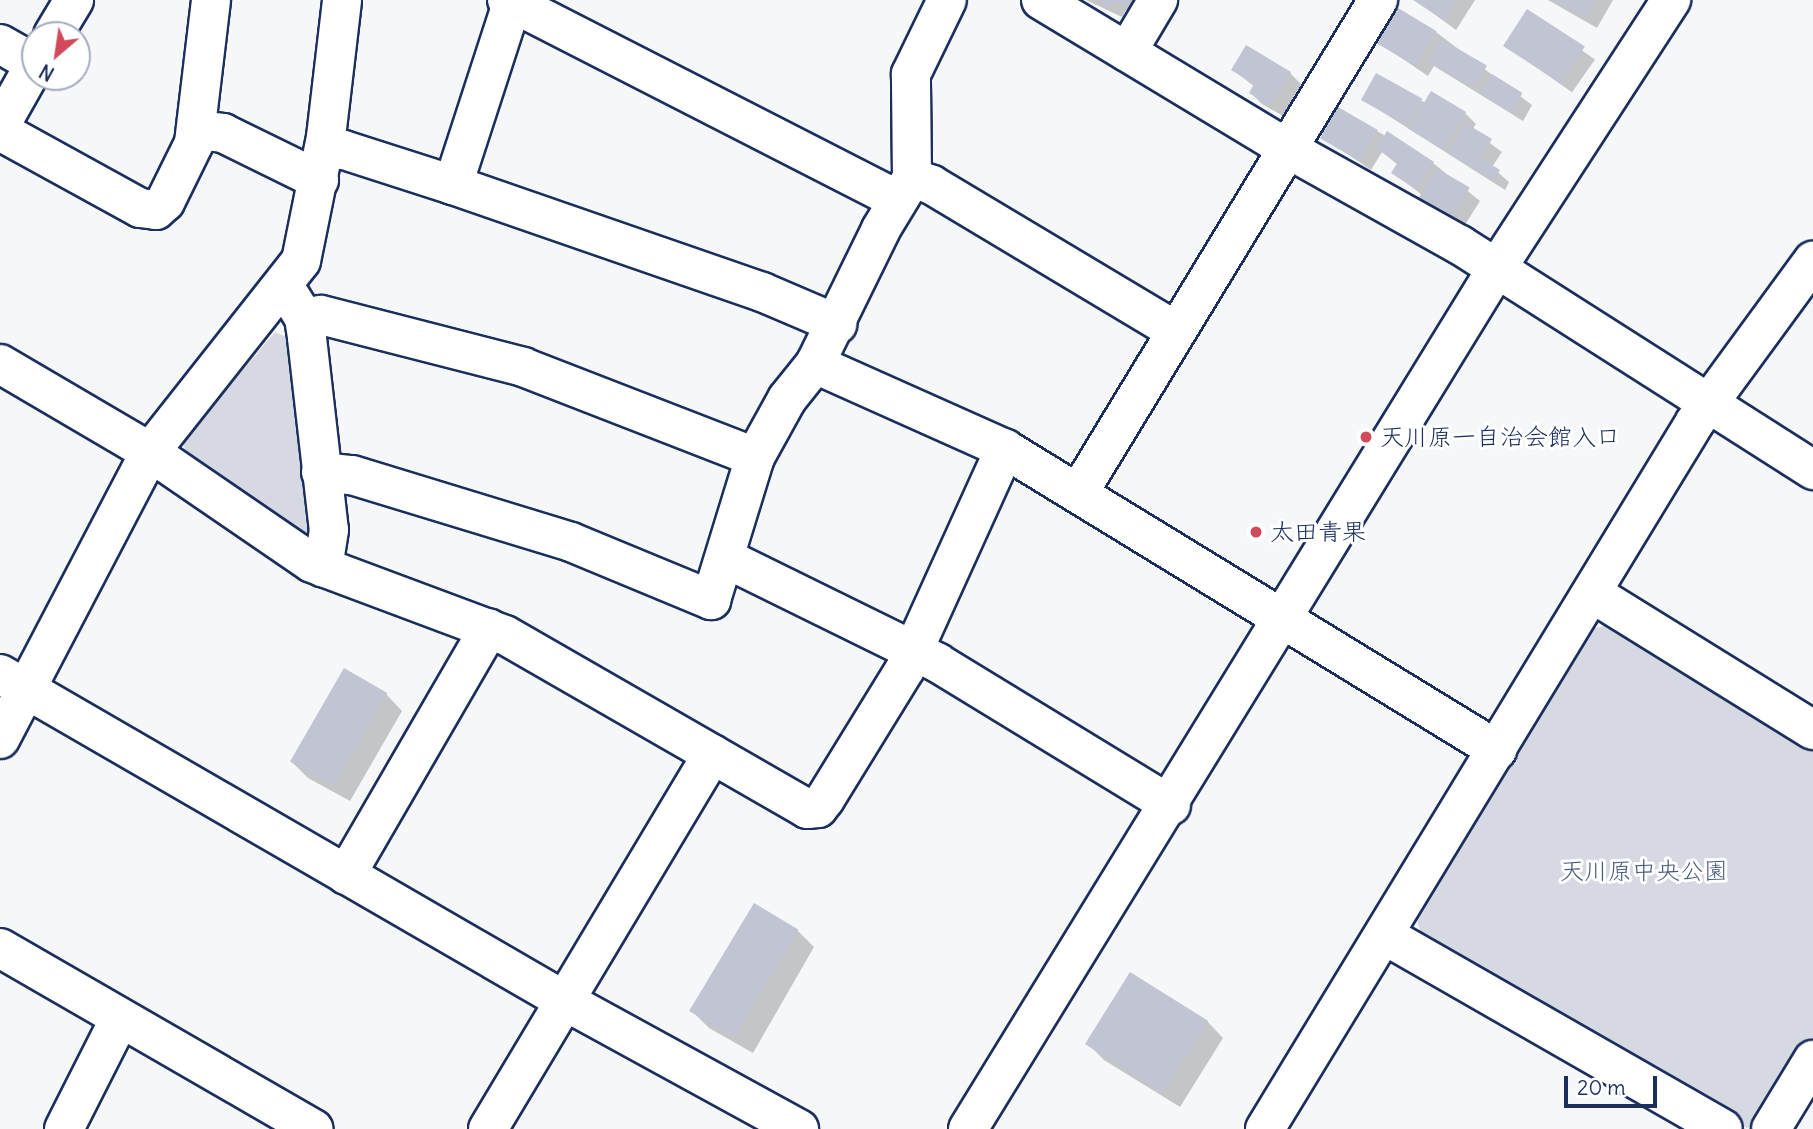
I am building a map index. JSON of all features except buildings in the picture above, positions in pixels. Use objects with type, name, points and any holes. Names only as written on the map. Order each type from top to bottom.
[{"type":"street","points":[[61,21],[74,0]]},
{"type":"street","points":[[21,90],[0,129],[147,212],[165,202],[190,158],[196,130],[211,0]]},
{"type":"street","points":[[323,568],[329,530],[293,303],[322,164],[342,0]]},
{"type":"street","points":[[321,471],[352,475],[570,542],[703,600],[716,594],[755,457],[787,398],[815,364],[904,189],[911,74],[947,0]]},
{"type":"street","points":[[1041,0],[1288,149],[1497,268],[1707,405],[1813,470]]},
{"type":"street","points":[[1127,52],[1158,0]]},
{"type":"street","points":[[1079,492],[1174,330],[1378,0]]},
{"type":"street","points":[[968,1129],[1171,805],[1497,268],[1671,0]]},
{"type":"street","points":[[453,185],[510,1],[904,189],[932,185],[1174,330]]},
{"type":"street","points":[[0,44],[21,56]]},
{"type":"street","points":[[196,130],[223,133],[322,164],[344,150],[762,292],[837,324]]},
{"type":"street","points":[[1265,1129],[1386,936],[1707,405],[1813,261]]},
{"type":"street","points":[[0,739],[13,681],[150,452],[293,303]]},
{"type":"street","points":[[293,303],[321,315],[523,367],[755,457]]},
{"type":"street","points":[[0,364],[150,452],[323,568],[489,628],[797,805],[818,808],[915,650],[1005,449]]},
{"type":"street","points":[[815,364],[1005,449],[1079,492],[1282,622],[1497,750]]},
{"type":"street","points":[[727,559],[915,650],[1171,805]]},
{"type":"street","points":[[1592,593],[1813,730]]},
{"type":"street","points":[[346,874],[489,628]]},
{"type":"street","points":[[13,681],[565,1001],[799,1129]]},
{"type":"street","points":[[488,1129],[712,754]]},
{"type":"street","points":[[1386,936],[1723,1129]]},
{"type":"street","points":[[0,947],[313,1129]]},
{"type":"street","points":[[64,1129],[120,1018]]},
{"type":"street","points":[[1771,1129],[1813,1060]]},
{"type":"green space","points":[[275,332],[286,337],[309,535],[299,539],[187,459],[183,441]]},
{"type":"green space","name":"天川原中央公園","points":[[1615,624],[1813,745],[1813,1040],[1759,1126],[1747,1128],[1422,938],[1417,919],[1594,628]]},
{"type":"place","name":"天川原一自治会館入口","points":[[1366,437]]},
{"type":"place","name":"太田青果","points":[[1256,532]]}]
